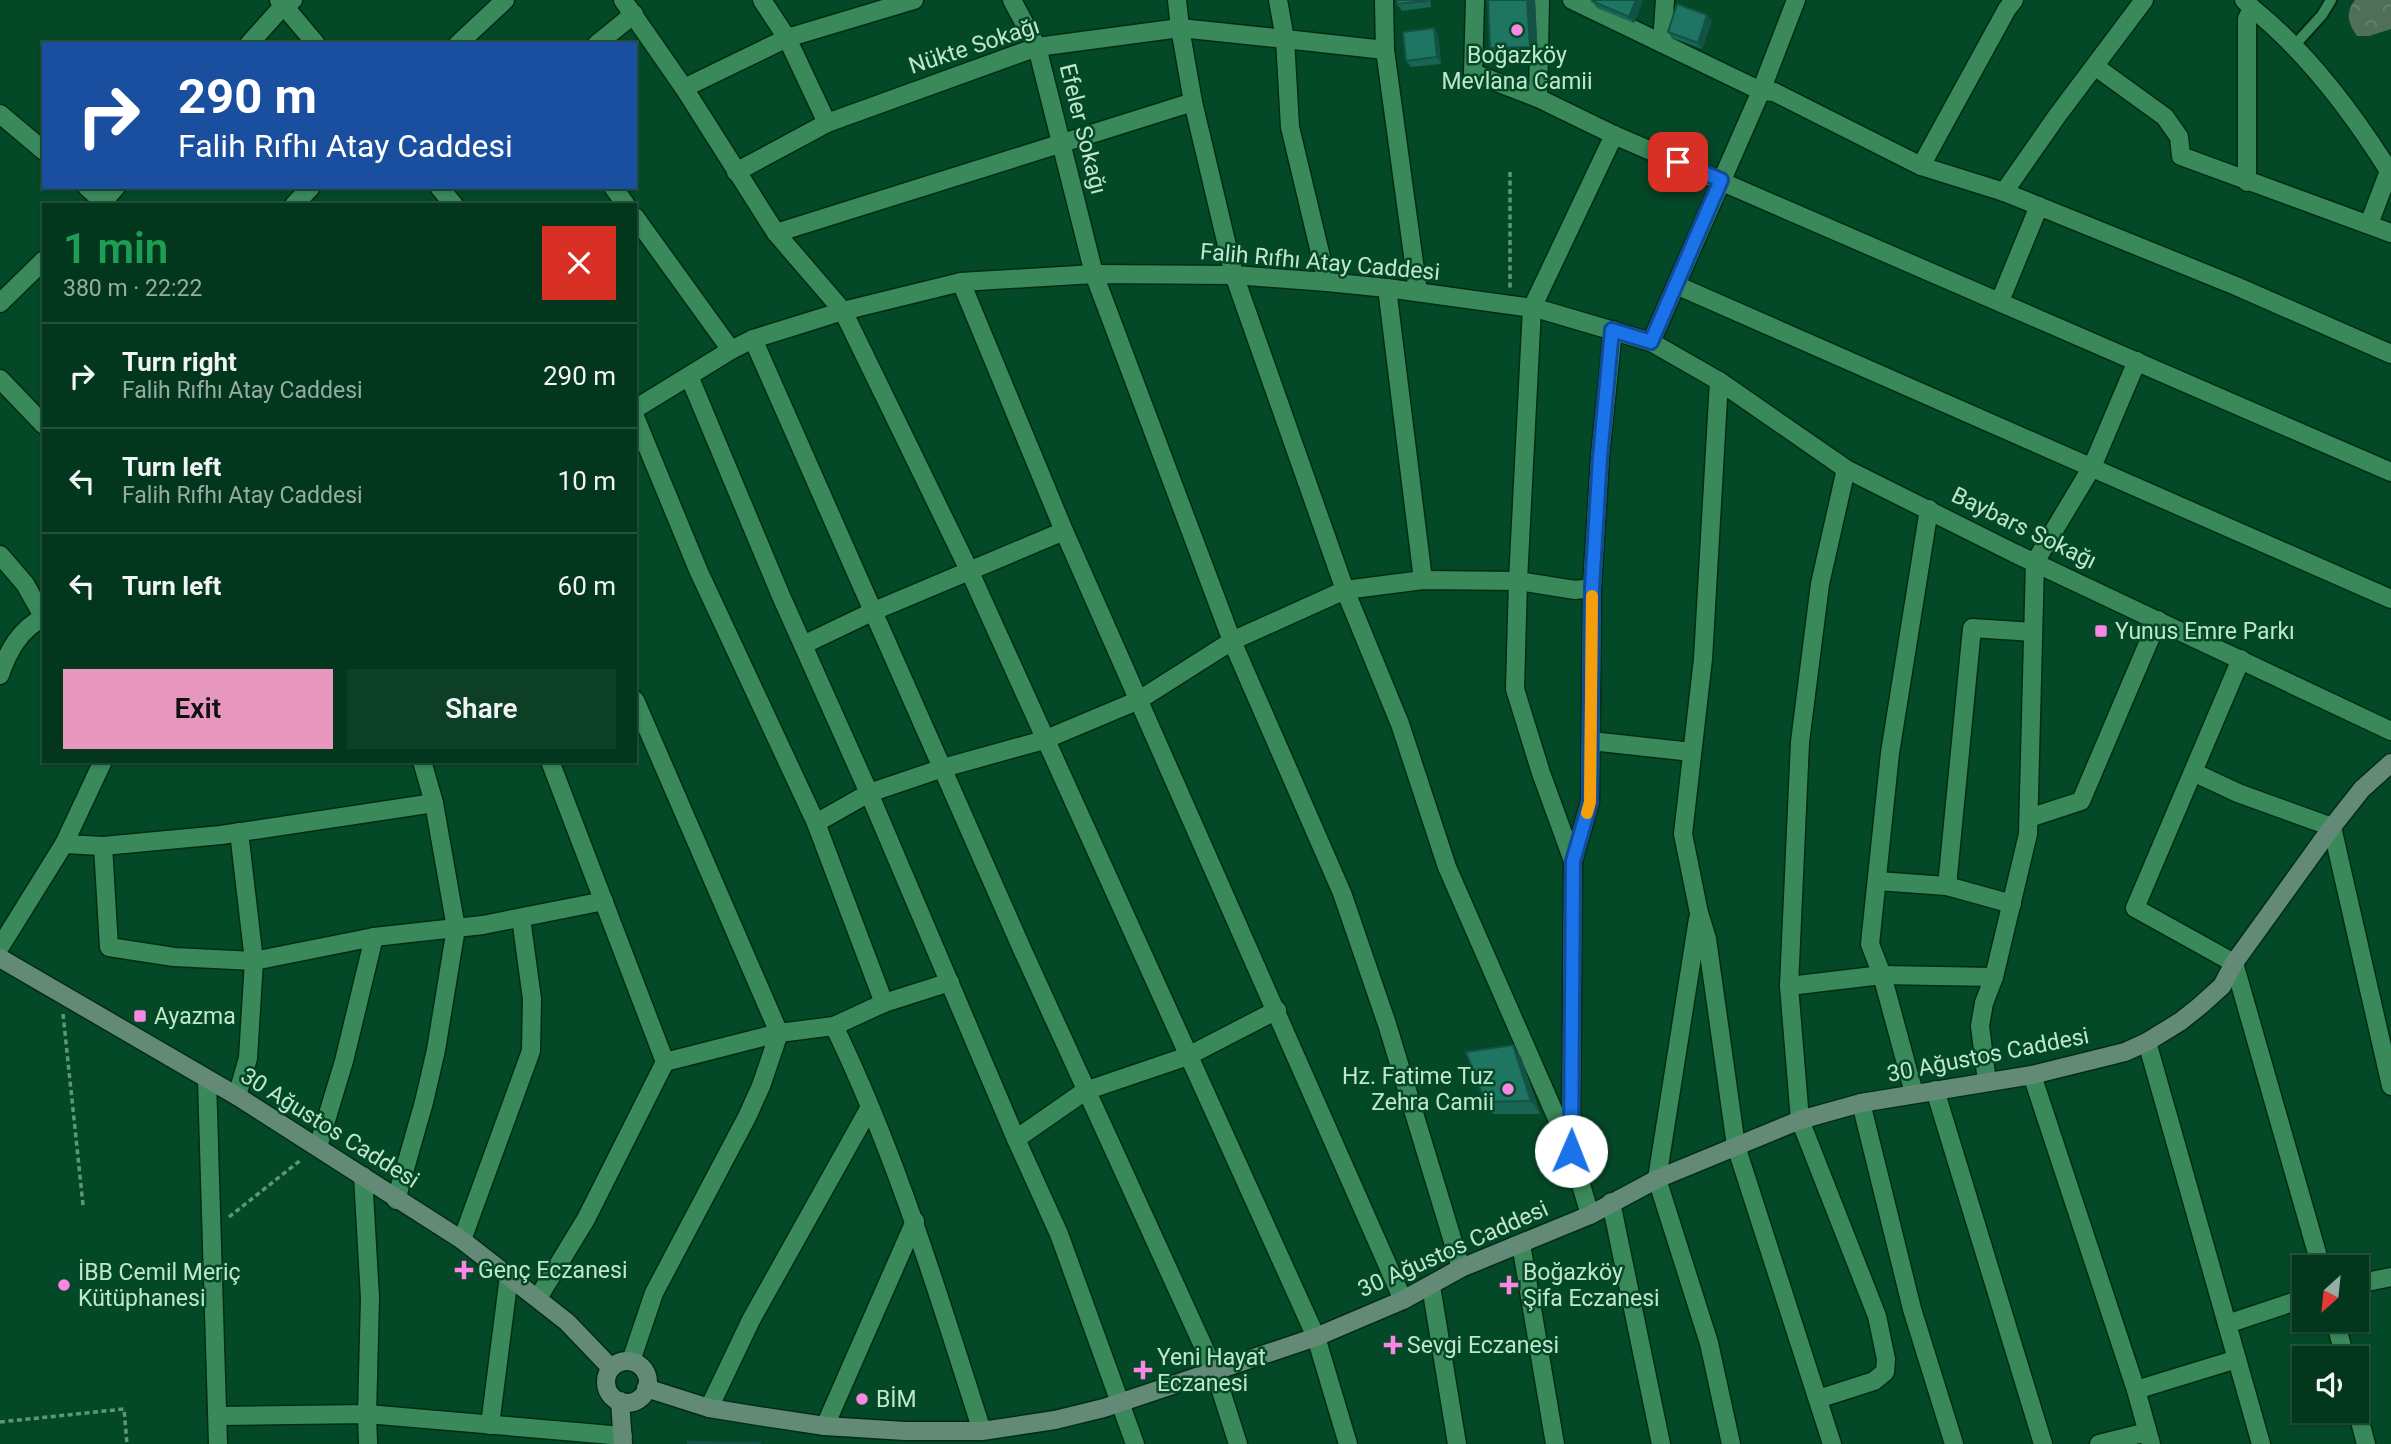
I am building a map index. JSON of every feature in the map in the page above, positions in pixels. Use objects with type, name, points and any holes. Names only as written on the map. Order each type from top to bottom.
[{"type":"main road","name":"30 Ağustos Caddesi","points":[[646,1388],[709,1408],[825,1426],[905,1431],[982,1431],[1055,1420],[1122,1404],[1316,1337],[1404,1300],[1461,1268],[1590,1214],[1657,1179],[1800,1120],[1861,1103],[2032,1075],[2125,1052],[2181,1021],[2222,986],[2234,963],[2332,827],[2362,789],[2391,763]]},
{"type":"main road","name":"30 Ağustos Caddesi","points":[[0,958],[237,1096],[463,1240],[538,1298],[589,1343],[611,1368]]},
{"type":"main road","points":[[624,1361],[631,1361],[637,1363],[646,1374],[646,1388],[644,1394],[633,1401],[620,1401],[610,1394],[606,1381],[611,1368],[624,1361]]},
{"type":"main road","points":[[620,1401],[623,1440]]},
{"type":"street","points":[[460,42],[505,0]]},
{"type":"street","points":[[762,0],[787,38],[827,123]]},
{"type":"street","points":[[684,88],[787,38],[914,0]]},
{"type":"street","name":"Efeler Sokağı","points":[[1012,0],[1037,47],[1094,274],[1231,641],[1342,893],[1387,1024],[1461,1268]]},
{"type":"street","points":[[1177,0],[1193,102],[1234,275],[1345,590],[1400,724],[1447,867],[1571,1151],[1590,1214]]},
{"type":"street","points":[[1278,0],[1285,39],[1290,127],[1327,282]]},
{"type":"street","points":[[1384,0],[1385,50],[1418,292]]},
{"type":"street","points":[[1475,0],[1473,73],[1538,98],[1614,135],[2391,472]]},
{"type":"street","points":[[1538,98],[1540,0]]},
{"type":"street","points":[[1572,0],[1761,91],[1773,92],[1921,166],[2004,192],[2236,286],[2391,354]]},
{"type":"street","points":[[1662,43],[1665,0]]},
{"type":"street","points":[[1651,342],[1761,91],[1796,0]]},
{"type":"street","points":[[1921,166],[2014,0]]},
{"type":"street","points":[[2004,192],[2144,0]]},
{"type":"street","points":[[250,42],[285,2],[315,42]]},
{"type":"street","points":[[2247,182],[2248,4]]},
{"type":"street","points":[[2248,4],[2273,24],[2361,127],[2389,171],[2369,224]]},
{"type":"street","points":[[599,42],[629,7],[776,233],[843,311],[969,570],[1316,1337],[1348,1444]]},
{"type":"street","name":"Nükte Sokağı","points":[[736,172],[827,123],[1037,47],[1180,28],[1385,50]]},
{"type":"street","points":[[2096,66],[2165,117],[2179,137],[2180,156],[2391,233]]},
{"type":"street","points":[[776,233],[1193,102]]},
{"type":"street","points":[[0,114],[42,149]]},
{"type":"street","points":[[1573,861],[1541,773],[1515,689],[1532,308],[1614,135]]},
{"type":"street","points":[[88,189],[102,203]]},
{"type":"street","points":[[104,203],[114,189]]},
{"type":"street","points":[[296,203],[310,189]]},
{"type":"street","points":[[2000,301],[2039,206]]},
{"type":"street","points":[[637,220],[731,350]]},
{"type":"street","points":[[0,303],[42,262]]},
{"type":"street","name":"Falih Rıfhı Atay Caddesi","points":[[637,408],[753,339],[843,311],[961,282],[1094,274],[1234,275],[1327,282],[1532,308],[1651,342]]},
{"type":"street","points":[[961,282],[1065,531],[1404,1300]]},
{"type":"street","points":[[1676,285],[2391,599]]},
{"type":"street","points":[[1387,288],[1423,580]]},
{"type":"street","points":[[1571,1151],[1573,861],[1590,802],[1592,588],[1600,457],[1612,330]]},
{"type":"street","points":[[753,339],[1086,1091],[1215,1371],[1238,1444]]},
{"type":"street","name":"Baybars Sokağı","points":[[1651,342],[1719,381],[1846,468],[2035,562],[2391,731]]},
{"type":"street","points":[[1987,1082],[1980,1027],[2028,834],[2035,562],[2092,467],[2137,361]]},
{"type":"street","points":[[689,376],[1059,1234],[1135,1444]]},
{"type":"street","points":[[0,379],[42,423]]},
{"type":"street","points":[[1719,381],[1703,659],[1683,834],[1707,939],[1736,1146],[1832,1444]]},
{"type":"street","points":[[637,422],[699,572],[817,823],[884,1003]]},
{"type":"street","points":[[1818,1399],[1874,1381],[1885,1372],[1886,1359],[1877,1316],[1800,1120],[1789,986],[1800,742],[1820,584],[1846,468]]},
{"type":"street","points":[[1914,1093],[1882,975],[1870,944],[1890,753],[1929,509]]},
{"type":"street","points":[[803,645],[874,611],[1065,531]]},
{"type":"street","points":[[0,555],[25,584],[42,615]]},
{"type":"street","points":[[817,823],[869,793],[943,768],[1044,740],[1139,700],[1231,641],[1345,590],[1423,580],[1518,581],[1576,590],[1592,588]]},
{"type":"street","points":[[0,675],[9,650],[22,634],[42,618]]},
{"type":"street","points":[[2029,818],[2081,801],[2158,620]]},
{"type":"street","points":[[1947,886],[1972,628],[2033,632]]},
{"type":"street","points":[[2241,659],[2135,908],[2234,963],[2319,1255]]},
{"type":"street","points":[[631,1361],[654,1293],[747,1117],[779,1033],[637,705]]},
{"type":"street","points":[[1591,741],[1692,752]]},
{"type":"street","points":[[0,947],[64,844],[102,763]]},
{"type":"street","points":[[396,1199],[427,1089],[456,928],[433,803],[423,763]]},
{"type":"street","points":[[538,1298],[586,1219],[666,1062],[551,763]]},
{"type":"street","points":[[2193,772],[2238,793],[2332,827],[2391,1086]]},
{"type":"street","points":[[64,844],[103,846],[239,832],[433,803]]},
{"type":"street","points":[[237,1096],[248,1058],[254,961],[239,832]]},
{"type":"street","points":[[103,846],[109,947],[174,957],[254,961],[374,937],[483,925],[604,901]]},
{"type":"street","points":[[1877,881],[1947,886],[2012,904]]},
{"type":"street","points":[[1699,913],[1657,1179],[1709,1343],[1731,1444]]},
{"type":"street","points":[[463,1240],[531,1051],[531,999],[521,918]]},
{"type":"street","points":[[318,1147],[344,1061],[374,937]]},
{"type":"street","points":[[1789,986],[1882,975],[1994,977]]},
{"type":"street","points":[[666,1062],[779,1033],[834,1026],[884,1003],[950,982]]},
{"type":"street","points":[[1016,1139],[1086,1091],[1188,1056],[1277,1010]]},
{"type":"street","points":[[834,1026],[870,1107],[915,1222],[982,1431]]},
{"type":"street","points":[[2147,1042],[2261,1444]]},
{"type":"street","points":[[2032,1075],[2136,1390],[2149,1438],[2099,1444]]},
{"type":"street","points":[[207,1080],[218,1444]]},
{"type":"street","points":[[1935,1090],[2043,1444]]},
{"type":"street","points":[[1861,1103],[1912,1309],[1954,1444]]},
{"type":"street","points":[[709,1408],[751,1320],[870,1107]]},
{"type":"street","points":[[363,1177],[370,1298],[367,1414],[369,1444]]},
{"type":"street","points":[[1611,1202],[1661,1444]]},
{"type":"street","points":[[825,1426],[915,1222]]},
{"type":"street","points":[[1521,1244],[1555,1444]]},
{"type":"street","points":[[490,1424],[509,1276]]},
{"type":"street","points":[[2370,1281],[2391,1277]]},
{"type":"street","points":[[1431,1286],[1457,1444]]},
{"type":"street","points":[[2227,1324],[2292,1302]]},
{"type":"street","points":[[2136,1390],[2237,1359]]},
{"type":"street","points":[[218,1416],[367,1414],[490,1424],[623,1440]]},
{"type":"street","points":[[2360,1423],[2365,1444]]},
{"type":"lane","points":[[2293,47],[2322,15],[2331,0]]},
{"type":"path","points":[[1510,172],[1511,306]]},
{"type":"path","points":[[61,995],[83,1205]]},
{"type":"path","points":[[212,1231],[318,1147]]},
{"type":"path","points":[[0,1422],[124,1409],[127,1444]]},
{"type":"green space","points":[[2355,0],[2391,0],[2391,29],[2369,36],[2357,36],[2349,18]]},
{"type":"building","points":[[1397,0],[1427,0],[1427,1],[1397,4]]},
{"type":"building","name":"Boğazköy Mevlana Camii","points":[[1488,0],[1527,0],[1530,47],[1490,48]]},
{"type":"building","points":[[1593,0],[1636,0],[1629,17]]},
{"type":"building","points":[[1677,4],[1707,15],[1698,43],[1668,32]]},
{"type":"building","points":[[1434,28],[1437,57],[1406,61],[1403,32]]},
{"type":"building","name":"Hz. Fatime Tuz Zehra Camii","points":[[1513,1045],[1531,1101],[1485,1102],[1466,1052]]},
{"type":"building","points":[[760,1443],[760,1444],[688,1444]]},
{"type":"slow traffic","points":[[1587,813],[1590,802],[1592,596]]},
{"type":"place","name":"Boğazköy Mevlana Camii","points":[[1517,30]]},
{"type":"place","name":"Yunus Emre Parkı","points":[[2101,631]]},
{"type":"place","name":"Ayazma","points":[[140,1016]]},
{"type":"place","name":"Hz. Fatime Tuz Zehra Camii","points":[[1508,1089]]},
{"type":"place","name":"Genç Eczanesi","points":[[464,1270]]},
{"type":"place","name":"İBB Cemil Meriç Kütüphanesi","points":[[64,1285]]},
{"type":"place","name":"Boğazköy Şifa Eczanesi","points":[[1509,1285]]},
{"type":"place","name":"Sevgi Eczanesi","points":[[1393,1345]]},
{"type":"place","name":"Yeni Hayat Eczanesi","points":[[1143,1370]]},
{"type":"place","name":"BİM","points":[[862,1399]]},
{"type":"route","points":[[1571,1151],[1573,861],[1590,802],[1592,588],[1600,457],[1612,330],[1651,342],[1721,180],[1678,162]]}]
